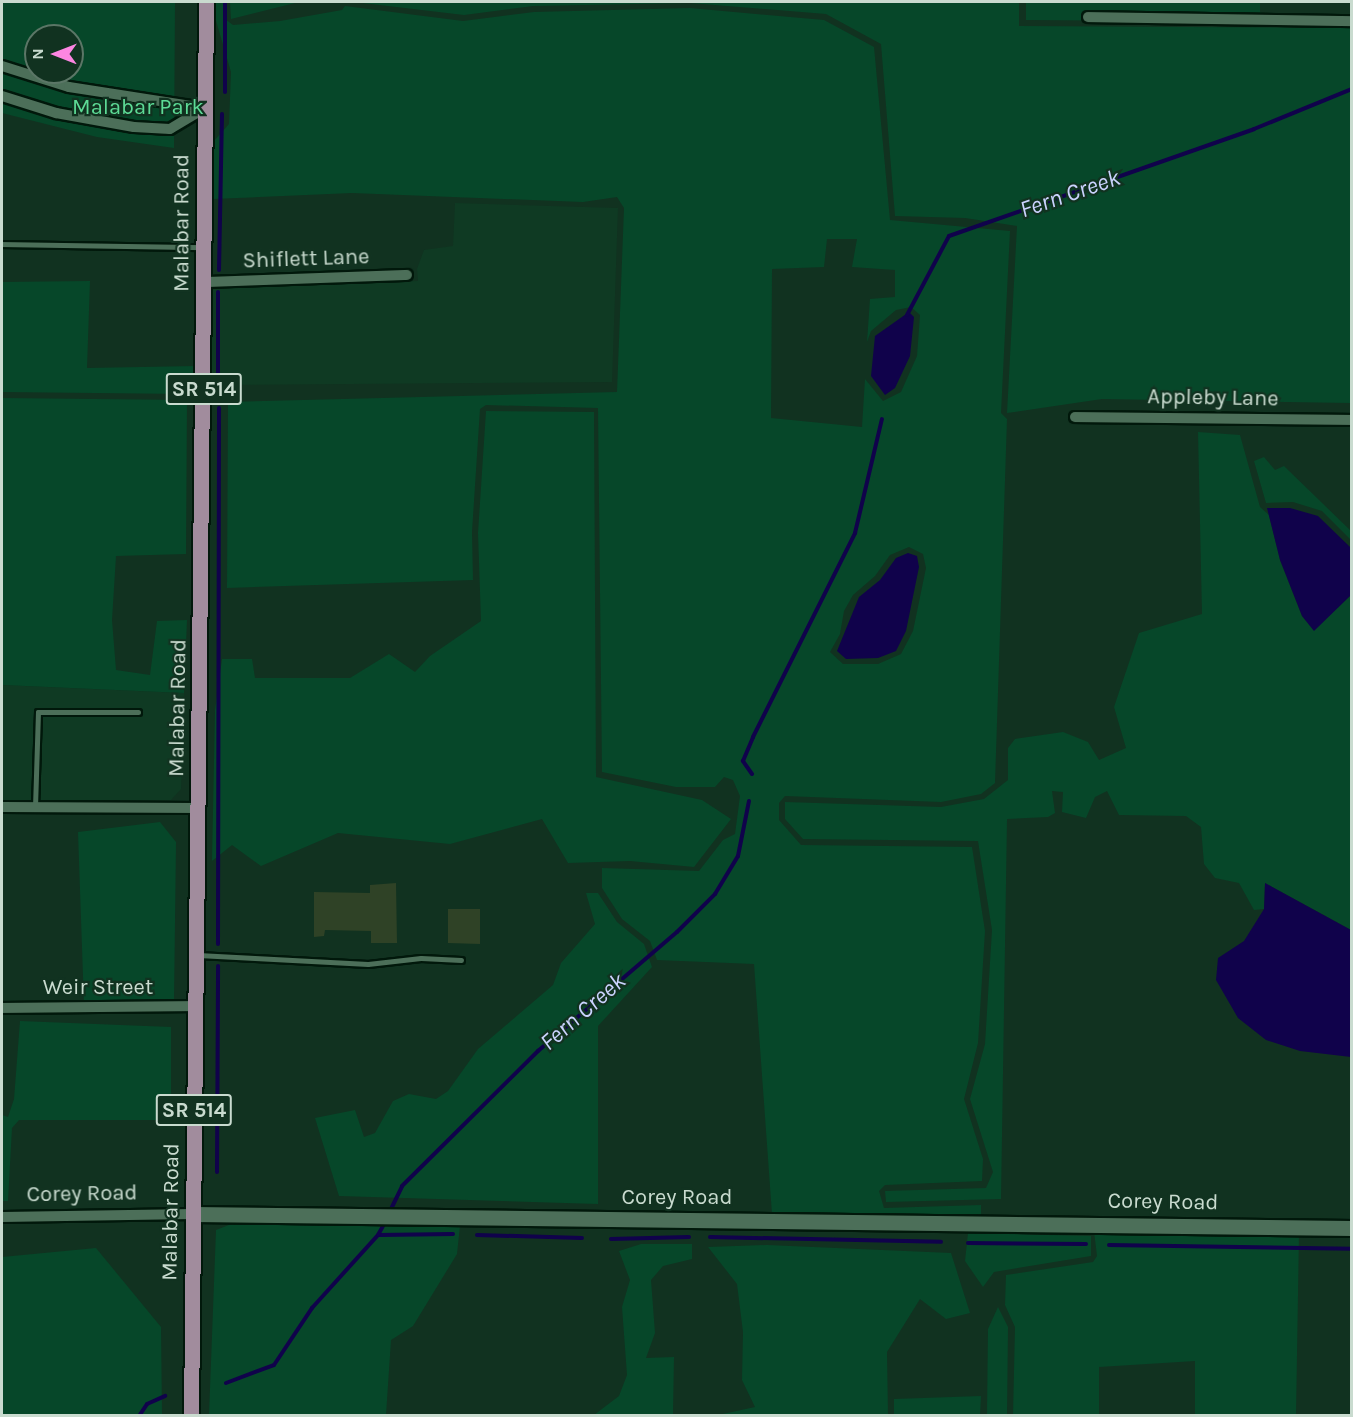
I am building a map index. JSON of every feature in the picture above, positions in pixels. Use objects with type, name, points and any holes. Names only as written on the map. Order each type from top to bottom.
[{"type":"main road","name":"Malabar Road","points":[[191,1416],[206,282],[206,2]]},
{"type":"street","points":[[1088,17],[1352,21]]},
{"type":"street","points":[[2,66],[69,87],[205,108]]},
{"type":"street","points":[[2,96],[76,118],[134,127],[170,129],[205,108]]},
{"type":"street","name":"Shiflett Lane","points":[[206,282],[408,275]]},
{"type":"street","name":"Appleby Lane","points":[[1075,417],[1352,420]]},
{"type":"street","points":[[2,807],[199,808]]},
{"type":"street","name":"Weir Street","points":[[2,1008],[196,1006]]},
{"type":"street","name":"Corey Road","points":[[2,1217],[193,1214],[1352,1228]]},
{"type":"lane","points":[[2,244],[205,247]]},
{"type":"lane","points":[[35,807],[38,712],[138,712]]},
{"type":"lane","points":[[197,955],[369,964],[421,958],[461,960]]},
{"type":"shaded area","points":[[455,203],[618,208],[612,382],[209,385],[210,294],[213,288],[418,281],[417,269],[424,250],[453,246]]},
{"type":"shaded area","points":[[909,312],[914,317],[910,356],[895,388],[885,395],[871,376],[875,336]]},
{"type":"shaded area","points":[[1267,508],[1290,508],[1318,516],[1351,548],[1351,595],[1314,631],[1302,616],[1280,560]]},
{"type":"shaded area","points":[[908,553],[917,556],[919,567],[906,631],[896,651],[878,658],[846,659],[837,651],[859,597],[880,580],[896,558]]},
{"type":"shaded area","points":[[2,685],[184,693],[181,789],[171,800],[2,801]]},
{"type":"shaded area","points":[[1265,883],[1351,930],[1351,1057],[1300,1051],[1266,1040],[1238,1018],[1216,980],[1218,958],[1244,941],[1264,909]]},
{"type":"green space","name":"Malabar Park","points":[[2,2],[175,2],[174,148],[97,137],[2,113]]},
{"type":"green space","points":[[214,2],[223,2],[225,19],[233,25],[280,21],[342,10],[345,6],[463,21],[534,12],[690,8],[824,20],[874,47],[890,220],[1010,231],[1001,413],[1007,419],[995,783],[981,794],[941,802],[785,796],[779,803],[779,820],[801,845],[972,847],[985,931],[978,1043],[964,1099],[983,1159],[982,1181],[885,1185],[879,1191],[884,1208],[981,1205],[981,1215],[772,1214],[754,964],[657,960],[650,941],[622,919],[602,888],[602,868],[699,871],[723,840],[735,834],[740,796],[733,780],[724,777],[715,787],[676,787],[602,772],[598,408],[486,405],[480,409],[472,532],[473,580],[227,588],[228,402],[617,392],[624,208],[617,197],[583,202],[352,193],[213,199],[213,142],[229,124],[231,72],[214,14]],"holes":[[[827,239],[857,239],[852,267],[895,270],[895,297],[870,299],[867,342],[871,331],[896,310],[911,307],[920,315],[917,356],[901,392],[883,401],[865,379],[862,427],[771,418],[772,269],[824,267]],[[909,547],[923,554],[926,568],[913,631],[901,654],[878,664],[843,664],[830,652],[840,634],[844,611],[853,595],[875,576],[890,555]]]},
{"type":"green space","points":[[230,2],[299,2],[231,19]]},
{"type":"green space","points":[[354,2],[1019,2],[1019,26],[1351,28],[1351,403],[1102,399],[1007,413],[1017,226],[965,218],[895,216],[881,44],[826,14],[690,3],[533,6],[464,15]]},
{"type":"green space","points":[[1026,2],[1260,2],[1260,12],[1275,19],[1317,22],[1026,20]]},
{"type":"green space","points":[[90,281],[87,368],[197,366],[196,412],[194,398],[187,394],[2,392],[2,282]]},
{"type":"green space","points":[[2,398],[187,400],[186,554],[116,556],[112,620],[116,670],[150,675],[157,621],[187,620],[184,693],[3,685],[2,702]]},
{"type":"green space","points":[[486,411],[594,412],[596,777],[702,800],[731,819],[694,867],[630,861],[568,863],[542,819],[450,844],[338,833],[261,866],[232,845],[212,861],[215,710],[222,659],[252,659],[255,678],[350,678],[389,654],[415,672],[430,656],[481,621],[478,533]]},
{"type":"green space","points":[[1198,432],[1240,435],[1260,507],[1269,515],[1280,560],[1302,616],[1314,630],[1351,595],[1351,930],[1265,883],[1264,909],[1254,910],[1239,883],[1215,878],[1204,864],[1201,827],[1186,816],[1119,815],[1107,791],[1095,797],[1086,818],[1062,812],[1063,792],[1052,791],[1055,813],[1048,817],[1007,819],[1001,1199],[886,1202],[885,1191],[986,1188],[993,1172],[970,1099],[985,1044],[992,930],[978,841],[803,839],[785,819],[785,802],[941,807],[984,799],[1008,780],[1008,748],[1015,739],[1063,732],[1088,742],[1099,760],[1126,748],[1114,707],[1139,633],[1202,614]]},
{"type":"green space","points":[[1264,457],[1275,470],[1284,466],[1351,531],[1351,540],[1322,511],[1293,502],[1266,503],[1254,461]]},
{"type":"green space","points":[[160,822],[176,842],[174,999],[84,1005],[78,832]]},
{"type":"green space","points":[[586,893],[598,893],[617,922],[644,944],[652,967],[598,1026],[598,1204],[339,1196],[315,1118],[355,1110],[364,1137],[375,1133],[393,1101],[409,1094],[436,1099],[448,1091],[478,1049],[553,985],[561,963],[595,924]]},
{"type":"green space","points":[[20,1021],[171,1027],[171,1120],[19,1120],[12,1128],[8,1201],[2,1201],[2,1115],[8,1117],[14,1099]]},
{"type":"green space","points":[[234,1223],[460,1226],[457,1254],[413,1326],[391,1340],[386,1415],[209,1415],[216,1230]]},
{"type":"green space","points":[[1094,1231],[1299,1234],[1296,1415],[1195,1415],[1195,1361],[1099,1367],[1099,1415],[1013,1415],[1015,1327],[1005,1305],[1006,1275],[1093,1262],[1097,1256]]},
{"type":"green space","points":[[968,1233],[1091,1236],[1091,1256],[994,1272],[983,1287],[965,1261]]},
{"type":"green space","points":[[641,1244],[692,1244],[692,1259],[663,1266],[651,1280],[655,1333],[646,1358],[674,1357],[673,1415],[594,1415],[619,1396],[627,1375],[622,1307],[630,1280],[619,1251]]},
{"type":"green space","points":[[767,1245],[951,1253],[970,1313],[946,1319],[920,1299],[887,1352],[888,1415],[718,1415],[755,1407],[742,1380],[743,1332],[737,1284],[708,1247]]},
{"type":"green space","points":[[96,1248],[161,1327],[162,1415],[2,1415],[2,1257]]},
{"type":"green space","points":[[998,1307],[1008,1327],[1007,1415],[987,1415],[988,1329]]},
{"type":"green space","points":[[981,1396],[980,1415],[894,1415],[894,1399]]},
{"type":"building","points":[[396,883],[397,943],[371,943],[371,931],[325,930],[324,936],[314,937],[314,892],[370,893],[370,885]]},
{"type":"building","points":[[448,909],[480,909],[480,944],[448,943]]},
{"type":"waterway","points":[[225,2],[225,92]]},
{"type":"waterway","name":"Fern Creek","points":[[907,315],[949,236],[1254,129],[1352,89]]},
{"type":"waterway","points":[[219,270],[222,114]]},
{"type":"waterway","points":[[218,292],[218,386]]},
{"type":"waterway","points":[[218,944],[219,408]]},
{"type":"waterway","name":"Fern Creek","points":[[752,774],[743,761],[753,737],[855,533],[882,419]]},
{"type":"waterway","name":"Fern Creek","points":[[391,1209],[402,1186],[538,1051],[677,932],[715,894],[738,856],[749,801]]},
{"type":"waterway","points":[[217,1172],[218,966]]},
{"type":"waterway","name":"Fern Creek","points":[[226,1383],[274,1365],[312,1308],[378,1235],[384,1224]]},
{"type":"waterway","points":[[379,1235],[453,1234]]},
{"type":"waterway","points":[[477,1235],[582,1238]]},
{"type":"waterway","points":[[611,1239],[689,1237]]},
{"type":"waterway","points":[[710,1237],[941,1242]]},
{"type":"waterway","points":[[968,1243],[1086,1244]]},
{"type":"waterway","points":[[1109,1245],[1352,1249]]},
{"type":"waterway","name":"Fern Creek","points":[[139,1416],[147,1404],[165,1396]]}]
